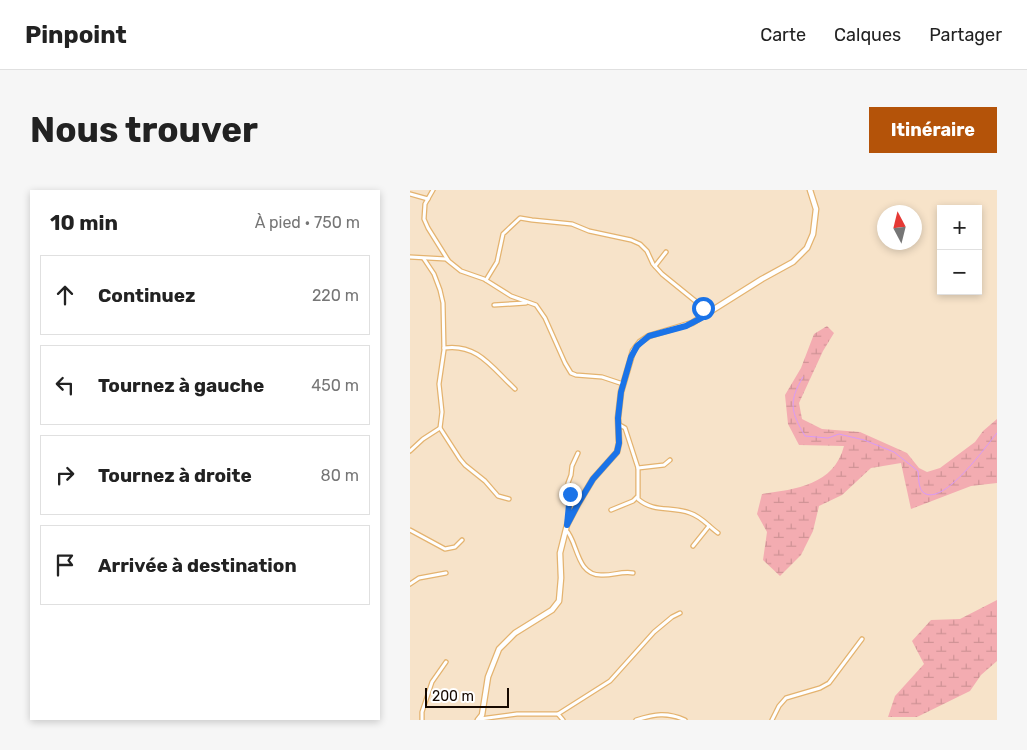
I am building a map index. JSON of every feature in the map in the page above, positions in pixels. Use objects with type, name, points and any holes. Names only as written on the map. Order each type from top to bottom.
[{"type":"street","points":[[433,190],[424,209],[426,224],[449,261]]},
{"type":"street","points":[[680,613],[654,632],[610,681],[558,714],[521,713],[479,720],[490,672],[499,649],[515,633],[556,606],[560,595],[560,553],[566,531],[578,504],[593,479],[617,452],[623,384],[631,357],[640,342],[655,334],[686,326],[707,315],[762,279],[786,267],[803,253],[813,234],[816,216],[810,190]]},
{"type":"street","points":[[410,194],[428,199]]},
{"type":"street","points":[[486,280],[497,262],[503,234],[520,218],[572,224],[640,244],[647,251],[662,274],[700,304],[707,315]]},
{"type":"street","points":[[655,266],[666,252]]},
{"type":"street","points":[[410,257],[442,258],[461,271],[486,280],[510,296],[536,305],[541,310],[571,373],[602,377],[623,384]]},
{"type":"street","points":[[423,258],[434,274],[440,290],[442,303],[444,348],[439,384],[442,412],[440,428],[460,459],[485,481],[498,496],[509,499]]},
{"type":"street","points":[[494,305],[529,303]]},
{"type":"street","points":[[444,348],[460,347],[476,353],[488,362],[515,389]]},
{"type":"street","points":[[611,510],[633,502],[638,497],[638,468],[627,432],[623,426],[618,424]]},
{"type":"street","points":[[410,451],[423,439],[440,428]]},
{"type":"street","points":[[578,453],[572,466],[568,483],[570,504],[566,531],[572,538],[579,560],[592,572],[600,576],[624,571],[633,572]]},
{"type":"street","points":[[638,468],[658,466],[670,460]]},
{"type":"street","points":[[638,497],[655,509],[680,510],[700,517],[718,533]]},
{"type":"street","points":[[692,546],[709,526]]},
{"type":"street","points":[[410,530],[445,549],[455,547],[462,540]]},
{"type":"street","points":[[410,584],[419,578],[446,573]]},
{"type":"street","points":[[772,720],[779,706],[786,698],[820,688],[828,683],[862,639]]},
{"type":"street","points":[[422,720],[432,682],[446,662]]},
{"type":"street","points":[[558,714],[563,720]]},
{"type":"street","points":[[636,720],[655,715],[669,714],[685,720]]},
{"type":"green space","points":[[827,326],[834,333],[823,351],[799,403],[802,419],[822,429],[860,432],[907,453],[919,468],[927,472],[940,468],[975,442],[983,431],[997,419],[997,483],[971,486],[911,509],[901,463],[871,468],[842,495],[819,506],[813,531],[801,555],[780,576],[763,560],[767,532],[757,514],[762,494],[800,487],[823,477],[839,459],[844,446],[799,445],[788,424],[785,395],[801,368],[814,334]]},
{"type":"green space","points":[[997,600],[997,661],[981,675],[970,691],[917,717],[888,717],[895,696],[924,664],[912,641],[931,620],[960,619]]},
{"type":"waterway","points":[[803,377],[795,393],[793,407],[805,436],[828,438],[839,434],[864,440],[894,452],[918,471],[920,486],[924,493],[932,495],[953,483],[964,473],[997,433]]},
{"type":"route","points":[[570,494],[567,525],[593,479],[617,452],[621,392],[628,366],[640,342],[649,336],[686,326],[707,315],[703,308]]}]
